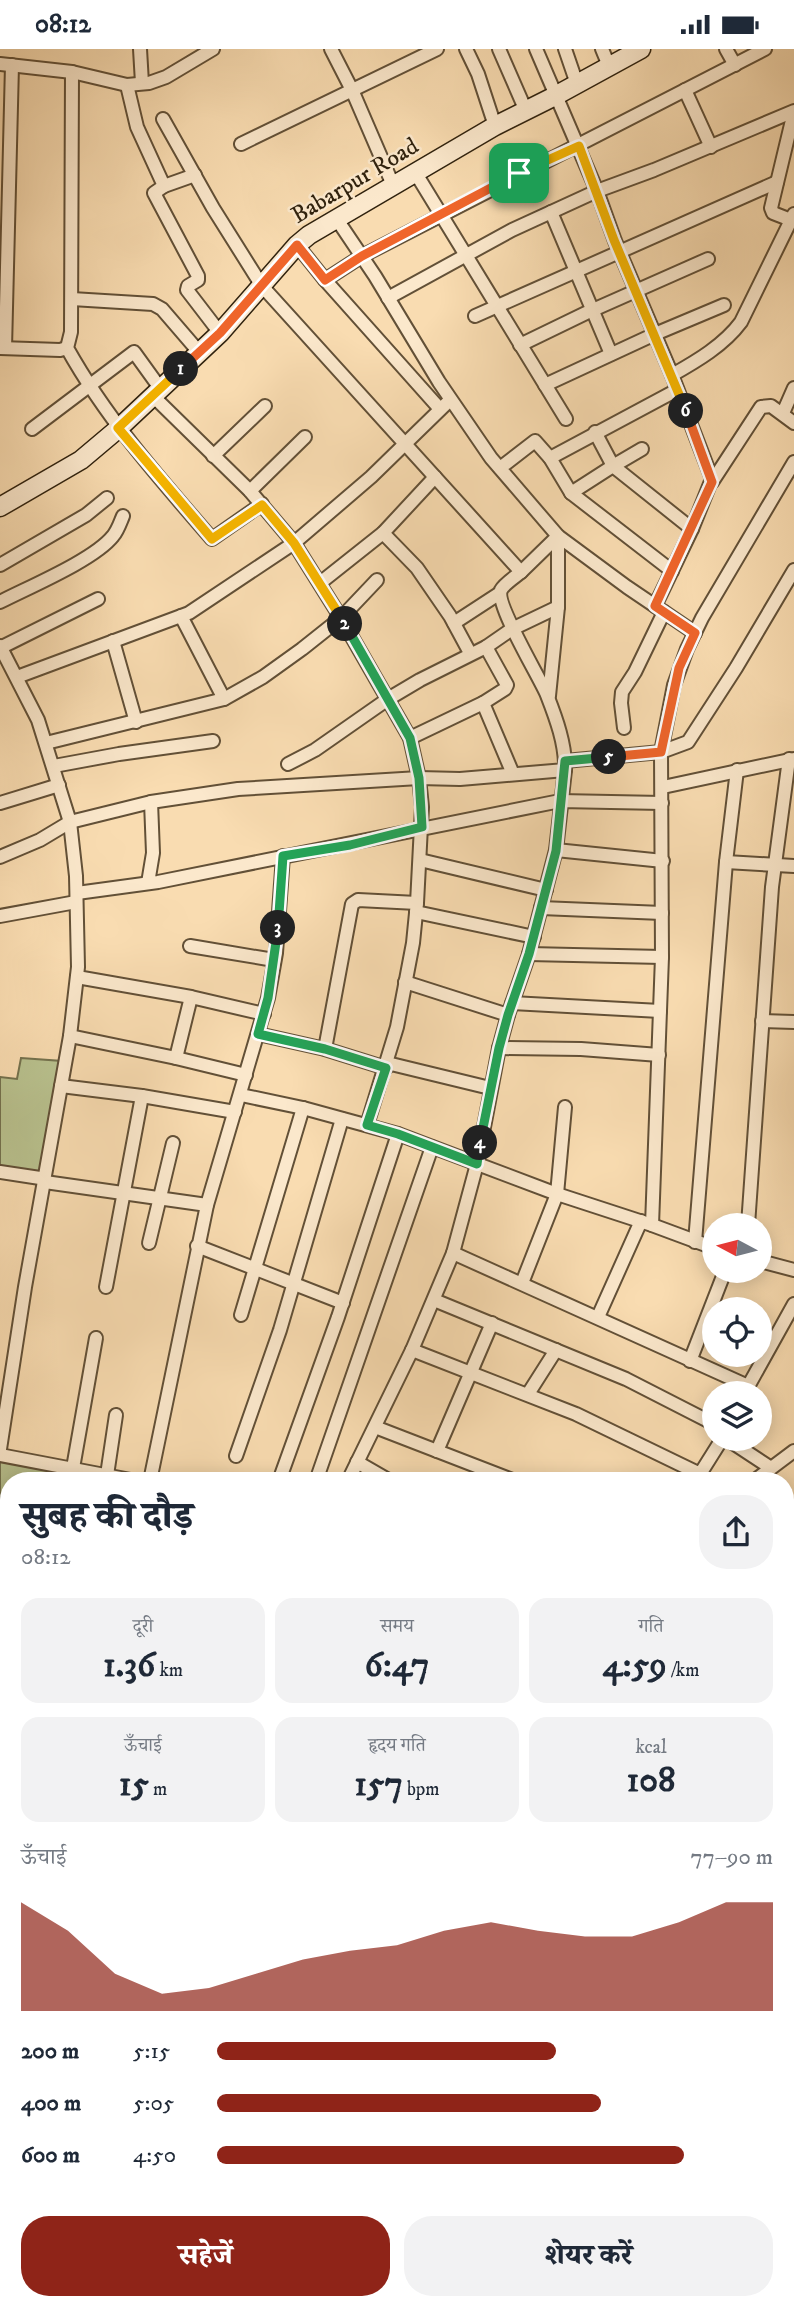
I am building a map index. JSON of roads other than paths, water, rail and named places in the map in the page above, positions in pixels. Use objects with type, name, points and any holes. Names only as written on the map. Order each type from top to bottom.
[{"type":"street","points":[[139,49],[142,83]]},
{"type":"street","points":[[67,348],[2,348],[6,65],[72,72],[127,85],[166,77],[213,49]]},
{"type":"street","points":[[331,49],[393,184]]},
{"type":"street","points":[[242,144],[437,49]]},
{"type":"street","points":[[466,49],[478,74],[495,126]]},
{"type":"street","points":[[499,49],[526,111]]},
{"type":"street","points":[[536,49],[579,146],[620,253],[672,375],[712,482]]},
{"type":"street","points":[[565,49],[577,84]]},
{"type":"street","points":[[602,49],[609,66]]},
{"type":"street","name":"Babarpur Road","points":[[0,507],[81,460],[118,428],[220,333],[297,245],[336,218],[415,171],[642,49]]},
{"type":"street","points":[[726,49],[735,65]]},
{"type":"street","points":[[325,280],[362,256],[519,173],[579,146],[765,49]]},
{"type":"street","points":[[72,72],[72,299],[71,332],[67,348],[89,387],[118,428],[212,539],[262,505]]},
{"type":"street","points":[[127,85],[137,127],[164,186]]},
{"type":"street","points":[[685,90],[711,147]]},
{"type":"street","points":[[388,298],[465,254],[551,212],[794,111]]},
{"type":"street","points":[[672,375],[700,359],[733,333],[793,217],[771,211],[794,111]]},
{"type":"street","points":[[163,119],[262,286],[521,572]]},
{"type":"street","points":[[415,171],[566,419]]},
{"type":"street","points":[[195,176],[164,186],[154,194],[198,276],[198,280],[188,286],[187,290],[220,333]]},
{"type":"street","points":[[475,316],[777,181]]},
{"type":"street","points":[[551,212],[611,354]]},
{"type":"street","points":[[336,218],[450,400],[499,468],[558,536],[695,633]]},
{"type":"street","points":[[297,245],[440,409]]},
{"type":"street","points":[[520,345],[708,259]]},
{"type":"street","points":[[72,299],[153,304],[162,309],[199,352]]},
{"type":"street","points":[[545,385],[724,305]]},
{"type":"street","points":[[32,429],[134,352],[157,392],[213,456],[250,491],[294,543],[410,738],[419,778],[422,827],[417,907],[405,982],[387,1066],[367,1125]]},
{"type":"street","points":[[783,413],[794,388]]},
{"type":"street","points":[[550,458],[677,390]]},
{"type":"street","points":[[17,677],[189,613],[294,543],[371,477],[450,400]]},
{"type":"street","points":[[213,456],[265,406]]},
{"type":"street","points":[[624,728],[622,692],[635,672],[672,571],[712,482],[761,407],[771,406],[794,423]]},
{"type":"street","points":[[595,432],[613,466],[692,529]]},
{"type":"street","points":[[250,491],[305,437]]},
{"type":"street","points":[[499,468],[535,440],[550,458],[571,493],[672,571]]},
{"type":"street","points":[[571,493],[642,449]]},
{"type":"street","points":[[598,1317],[646,1223],[659,1055],[663,861],[661,752],[679,668],[695,633],[794,462]]},
{"type":"street","points":[[320,583],[383,533],[435,477]]},
{"type":"street","points":[[0,565],[86,515],[107,498]]},
{"type":"street","points":[[0,602],[66,569],[98,548],[115,533],[123,516]]},
{"type":"street","points":[[383,533],[418,568],[470,653]]},
{"type":"street","points":[[454,623],[500,593],[558,536]]},
{"type":"street","points":[[548,699],[558,607],[558,536]]},
{"type":"street","points":[[0,857],[40,841],[70,822],[151,802],[238,789],[419,778],[460,779],[513,774],[661,752],[688,742],[794,570]]},
{"type":"street","points":[[47,743],[223,699],[263,677],[341,618],[377,580]]},
{"type":"street","points":[[352,1472],[412,1350],[453,1253],[477,1164],[499,1048],[534,937],[556,851],[565,765],[559,729],[548,699],[512,629],[500,593]]},
{"type":"street","points":[[0,1449],[43,1180],[70,1036],[77,977],[76,898],[70,822],[38,720],[0,647],[98,599]]},
{"type":"street","points":[[288,764],[315,750],[387,699],[486,646],[512,629],[558,607]]},
{"type":"street","points":[[181,616],[223,699]]},
{"type":"street","points":[[113,641],[136,722]]},
{"type":"street","points":[[410,738],[483,703],[505,688],[506,685],[486,646]]},
{"type":"street","points":[[483,703],[513,774]]},
{"type":"street","points":[[54,766],[213,741]]},
{"type":"street","points":[[663,787],[791,759],[774,865],[749,1213]]},
{"type":"street","points":[[695,1242],[726,862],[737,770]]},
{"type":"street","points":[[0,803],[59,785]]},
{"type":"street","points":[[0,916],[148,883],[350,845],[422,827],[560,801],[663,803]]},
{"type":"street","points":[[148,883],[153,853],[151,802]]},
{"type":"street","points":[[556,851],[663,861]]},
{"type":"street","points":[[152,1472],[207,1205],[264,1014],[275,960],[283,856]]},
{"type":"street","points":[[420,860],[546,890]]},
{"type":"street","points":[[726,862],[794,866]]},
{"type":"street","points":[[325,1049],[352,904],[358,900],[417,907],[534,937]]},
{"type":"street","points":[[541,908],[662,913]]},
{"type":"street","points":[[190,946],[275,960]]},
{"type":"street","points":[[529,954],[662,957]]},
{"type":"street","points":[[77,977],[191,997],[264,1014]]},
{"type":"street","points":[[405,982],[510,1009],[660,1011]]},
{"type":"street","points":[[176,1058],[191,997]]},
{"type":"street","points":[[762,1021],[794,1022]]},
{"type":"street","points":[[258,1034],[490,1088]]},
{"type":"street","points":[[70,1036],[246,1075]]},
{"type":"street","points":[[499,1048],[581,1049],[659,1055]]},
{"type":"street","points":[[61,1086],[235,1112]]},
{"type":"street","points":[[240,1095],[303,1108],[398,1134],[557,1194],[702,1244]]},
{"type":"street","points":[[106,1287],[142,1096]]},
{"type":"street","points":[[522,1283],[557,1194],[565,1107]]},
{"type":"street","points":[[241,1315],[303,1108]]},
{"type":"street","points":[[236,1457],[280,1330],[342,1119]]},
{"type":"street","points":[[282,1472],[398,1134]]},
{"type":"street","points":[[149,1243],[173,1143]]},
{"type":"street","points":[[319,1472],[432,1147]]},
{"type":"street","points":[[0,1172],[207,1205]]},
{"type":"street","points":[[197,1246],[342,1303]]},
{"type":"street","points":[[453,1253],[598,1317],[729,1381]]},
{"type":"street","points":[[772,1264],[794,1270]]},
{"type":"street","points":[[690,1361],[720,1283]]},
{"type":"street","points":[[434,1300],[626,1379],[702,1418]]},
{"type":"street","points":[[751,1381],[794,1304]]},
{"type":"street","points":[[437,1451],[469,1371],[492,1323]]},
{"type":"street","points":[[73,1468],[96,1338]]},
{"type":"street","points":[[412,1350],[576,1414],[696,1472]]},
{"type":"street","points":[[528,1394],[556,1350]]},
{"type":"street","points":[[107,1472],[116,1415]]},
{"type":"street","points":[[375,1427],[492,1472]]},
{"type":"street","points":[[701,1472],[716,1451]]},
{"type":"street","points":[[743,1451],[771,1468]]},
{"type":"street","points":[[765,1472],[794,1451]]},
{"type":"street","points":[[0,1455],[92,1472]]},
{"type":"street","points":[[357,1462],[374,1472]]}]
